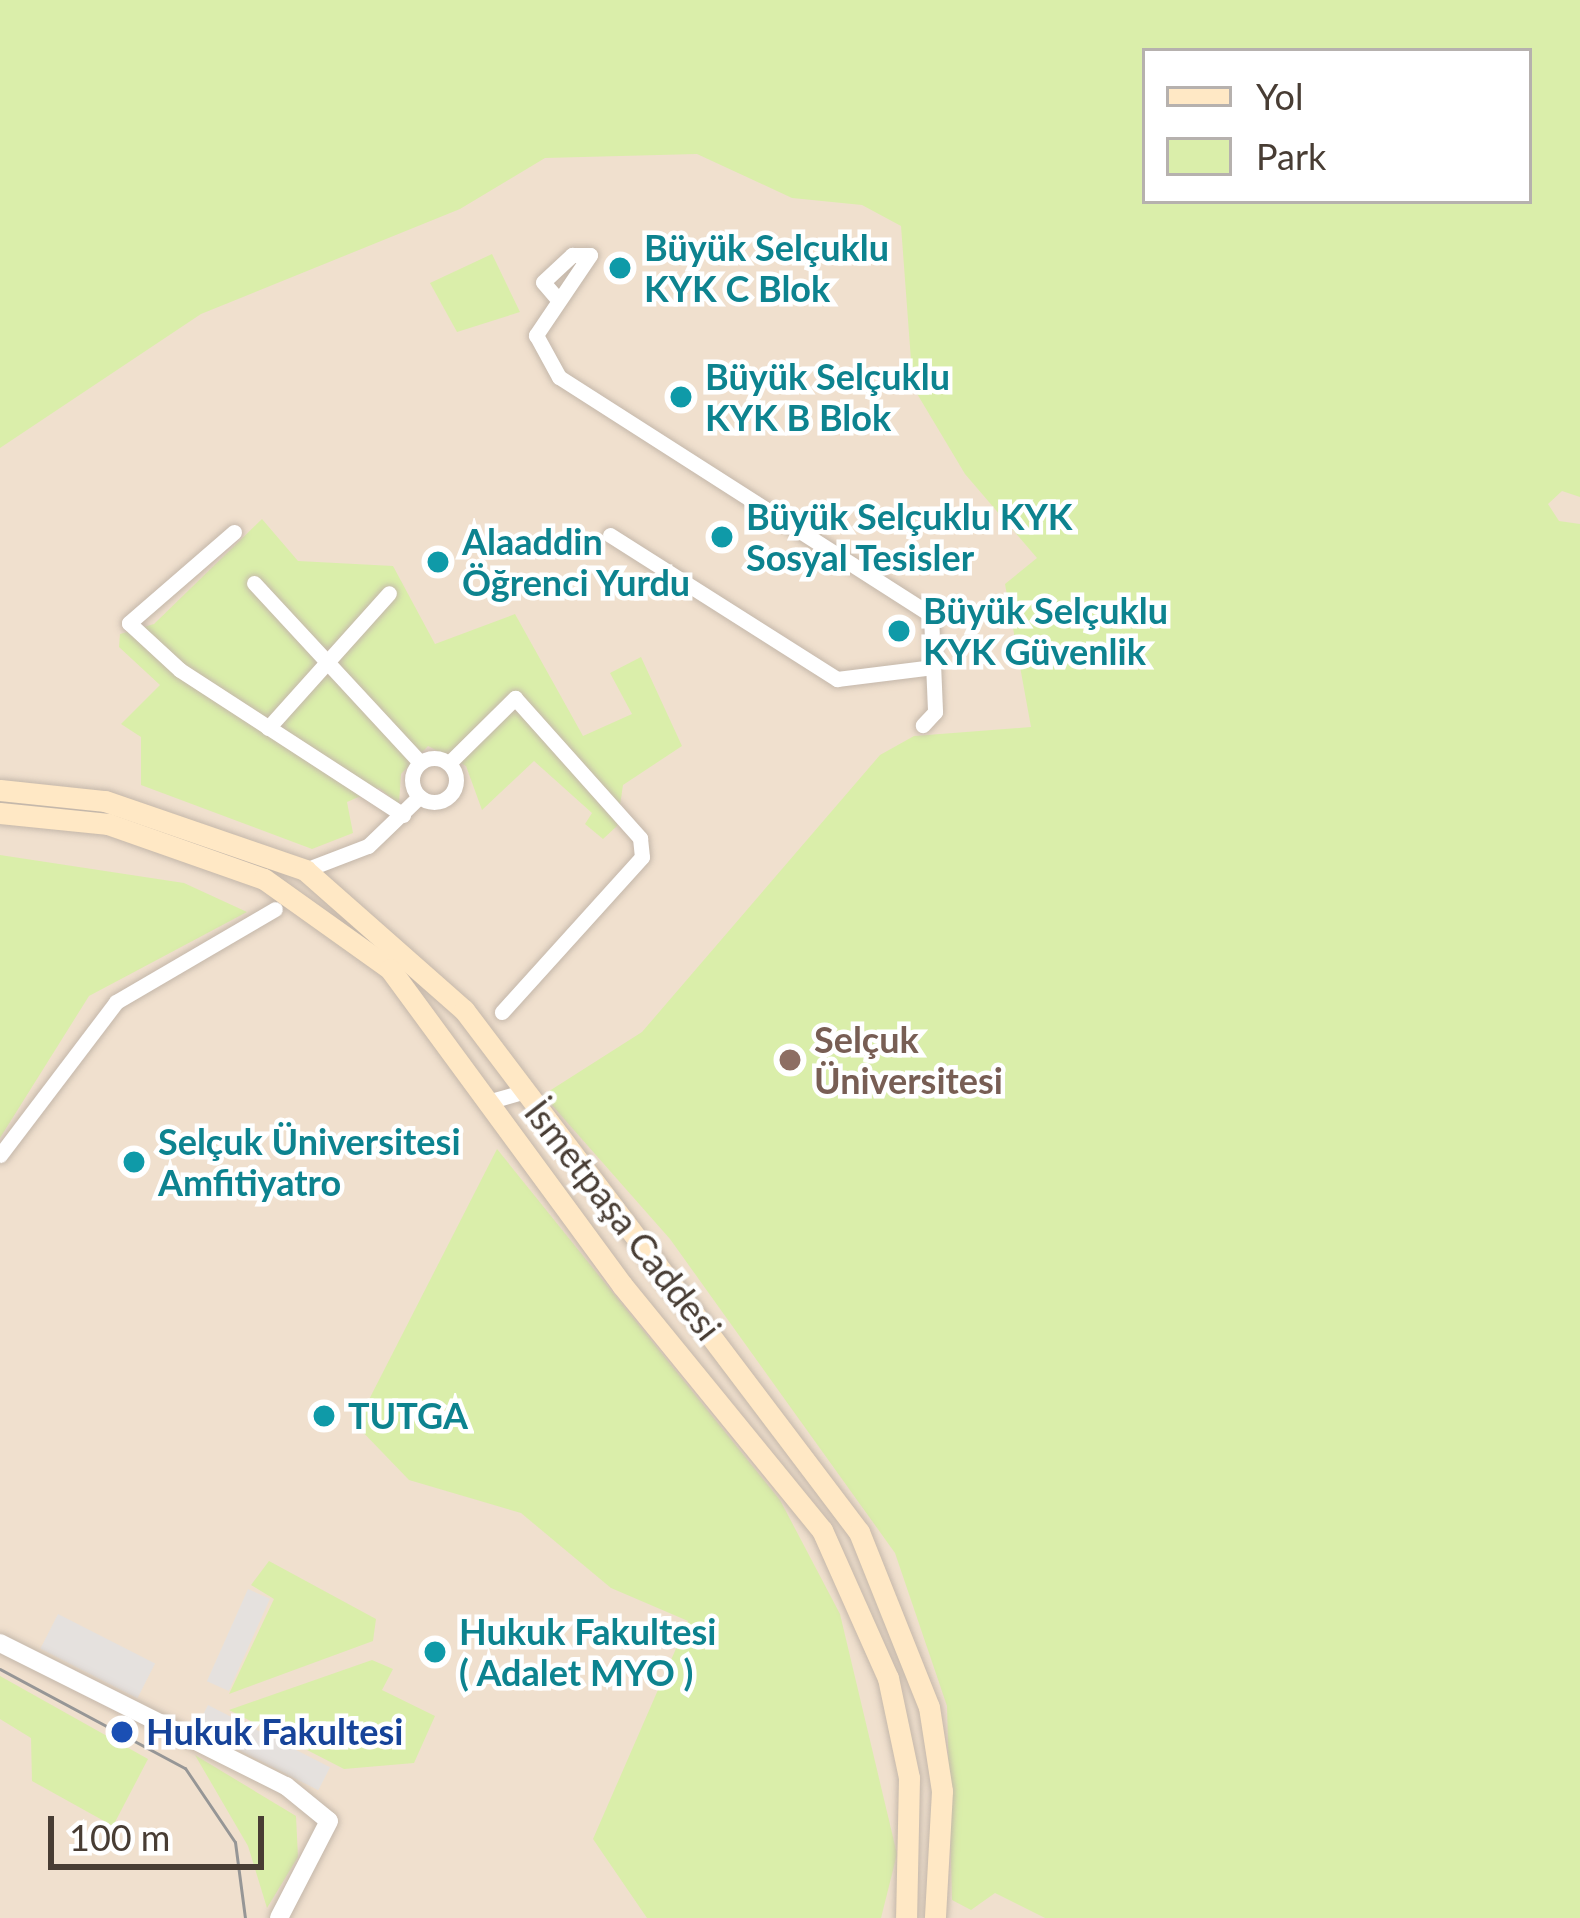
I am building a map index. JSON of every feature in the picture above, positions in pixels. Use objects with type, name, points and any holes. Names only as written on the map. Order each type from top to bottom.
[{"type":"main road","name":"İsmetpaşa Caddesi","points":[[0,790],[106,801],[305,870],[464,1010],[522,1092],[652,1249],[859,1532],[899,1615],[942,1791],[935,1918]]},
{"type":"main road","points":[[0,813],[108,824],[264,879],[390,969],[615,1275],[754,1435],[858,1600],[909,1778],[906,1918]]},
{"type":"main road","points":[[615,1275],[628,1252],[652,1249]]},
{"type":"main road","points":[[631,1295],[657,1292],[667,1269]]},
{"type":"street","points":[[555,296],[536,335],[542,363],[931,615],[935,712],[922,725]]},
{"type":"street","points":[[234,532],[129,623],[268,728],[403,815]]},
{"type":"street","points":[[610,535],[837,679],[933,667]]},
{"type":"street","points":[[254,584],[332,661],[420,762],[419,797],[403,815],[368,846],[305,870]]},
{"type":"street","points":[[268,728],[389,593]]},
{"type":"street","points":[[419,797],[450,796],[449,764],[515,698],[640,838],[642,857],[502,1012]]},
{"type":"street","points":[[420,762],[449,764]]},
{"type":"street","points":[[0,1155],[116,1002],[275,909]]},
{"type":"street","points":[[491,1101],[522,1092]]},
{"type":"street","points":[[0,1643],[286,1786],[329,1820],[279,1918]]},
{"type":"shaded area","name":"Selçuk Üniversitesi","points":[[0,0],[1580,0],[1580,1918],[0,1918]]},
{"type":"shaded area","points":[[248,1589],[270,1599],[229,1691],[207,1681]]},
{"type":"shaded area","points":[[58,1614],[155,1663],[137,1698],[40,1649]]},
{"type":"shaded area","points":[[208,1705],[330,1767],[318,1790],[196,1728]]},
{"type":"green space","points":[[0,0],[1580,0],[1580,497],[1562,491],[1548,504],[1559,521],[1580,524],[1580,1918],[1045,1918],[995,1893],[971,1910],[952,1900],[947,1706],[895,1553],[670,1239],[543,1095],[642,1032],[880,755],[914,736],[1031,727],[1005,584],[1037,558],[965,474],[913,387],[901,226],[862,205],[792,198],[697,154],[545,158],[460,209],[201,314],[0,448]]},
{"type":"green space","points":[[492,254],[520,312],[457,332],[430,283]]},
{"type":"green space","points":[[262,519],[298,561],[393,566],[435,644],[515,614],[583,736],[632,714],[610,673],[641,657],[682,746],[623,785],[617,826],[603,839],[585,824],[592,813],[534,761],[482,810],[466,766],[428,746],[401,774],[399,804],[379,788],[347,802],[353,833],[312,849],[141,785],[141,737],[121,724],[160,685],[119,647],[120,634],[154,624]]},
{"type":"green space","points":[[0,855],[184,883],[247,912],[89,996],[0,1138]]},
{"type":"green space","points":[[497,1149],[780,1500],[840,1614],[897,1854],[881,1918],[647,1918],[593,1839],[688,1621],[611,1588],[521,1513],[409,1480],[356,1425]]},
{"type":"green space","points":[[269,1561],[376,1619],[373,1641],[229,1694],[274,1599],[251,1585]]},
{"type":"green space","points":[[372,1660],[393,1669],[382,1690],[435,1716],[414,1763],[344,1769],[229,1710]]},
{"type":"green space","points":[[0,1676],[148,1759],[113,1826],[32,1781],[31,1738],[0,1719]]},
{"type":"green space","points":[[195,1755],[296,1816],[298,1857],[267,1908],[248,1846]]},
{"type":"tram line","points":[[0,1669],[185,1768],[235,1842],[245,1918]]},
{"type":"place","name":"Büyük Selçuklu KYK C Blok","points":[[620,268]]},
{"type":"place","name":"Büyük Selçuklu KYK B Blok","points":[[681,397]]},
{"type":"place","name":"Büyük Selçuklu KYK Sosyal Tesisler","points":[[722,537]]},
{"type":"place","name":"Alaaddin Öğrenci Yurdu","points":[[438,562]]},
{"type":"place","name":"Büyük Selçuklu KYK Güvenlik","points":[[899,631]]},
{"type":"place","name":"Selçuk Üniversitesi","points":[[790,1060]]},
{"type":"place","name":"Selçuk Üniversitesi Amfitiyatro","points":[[134,1162]]},
{"type":"place","name":"TUTGA","points":[[324,1416]]},
{"type":"place","name":"Hukuk Fakultesi ( Adalet MYO )","points":[[435,1652]]},
{"type":"place","name":"Hukuk Fakultesi","points":[[122,1732]]}]
